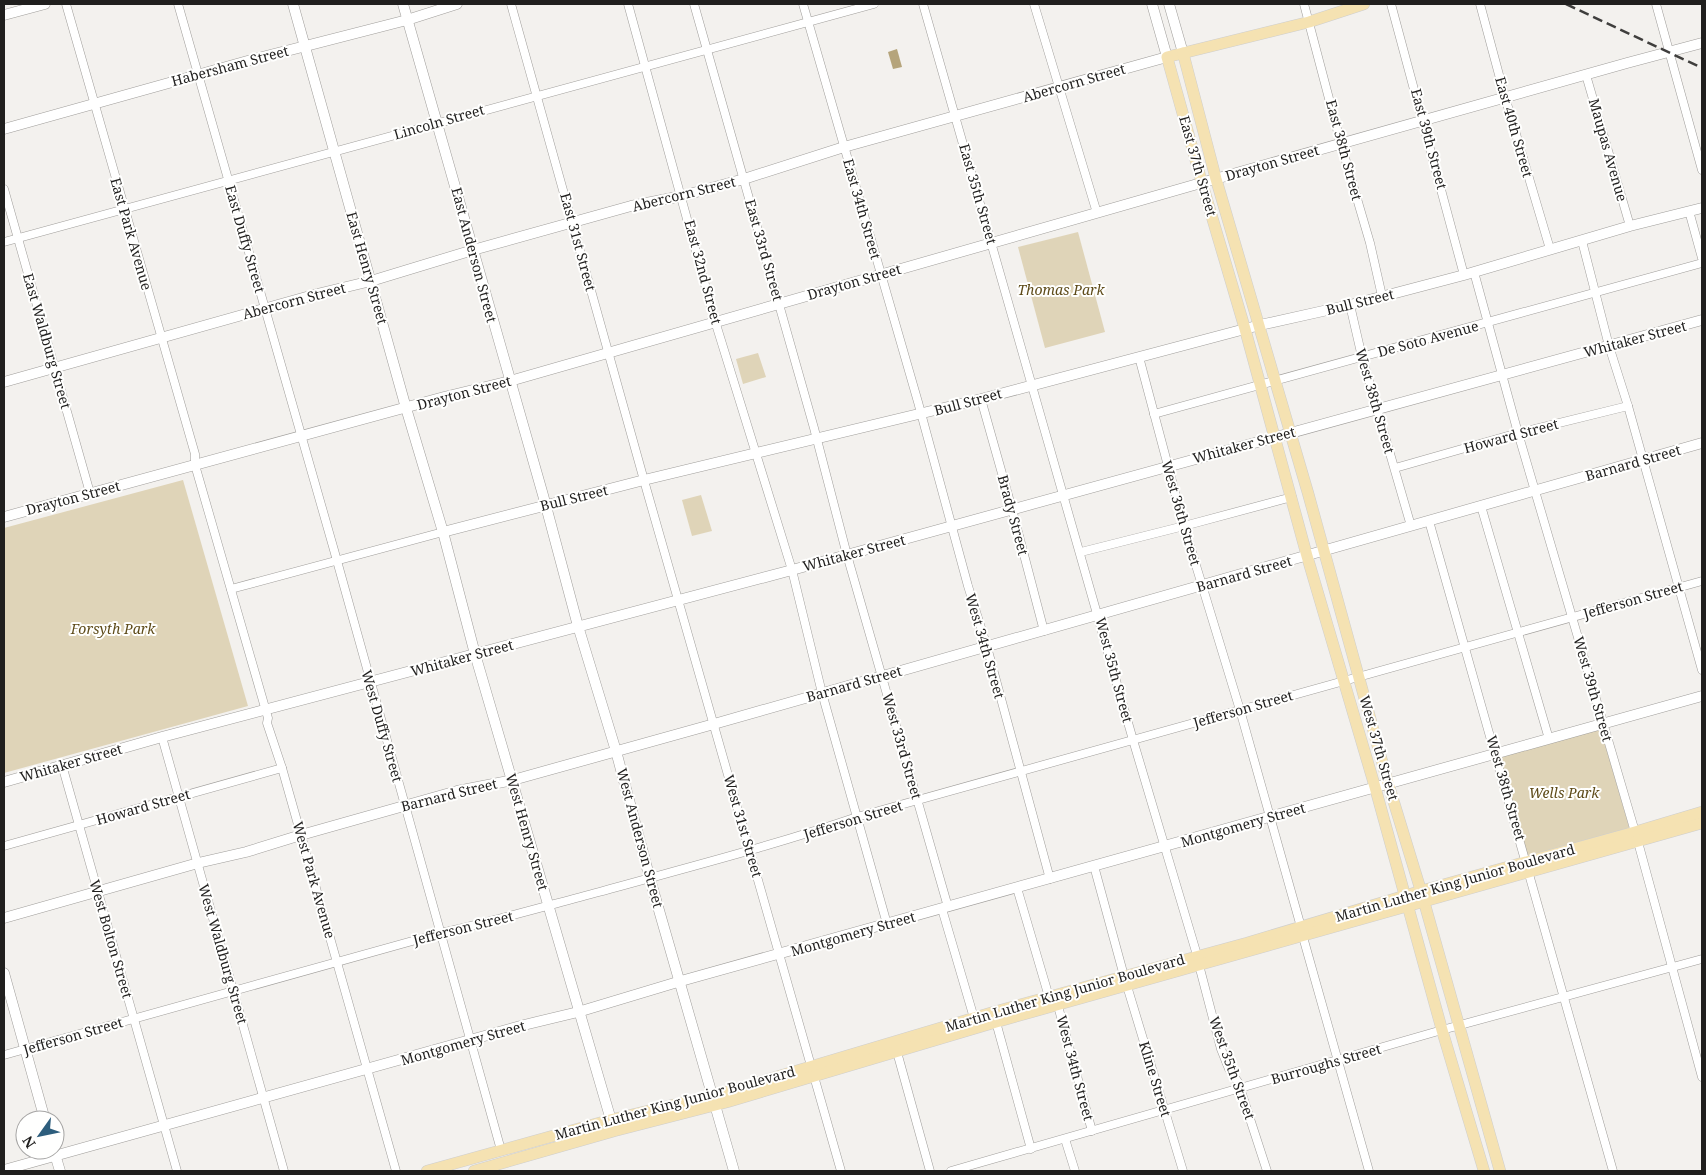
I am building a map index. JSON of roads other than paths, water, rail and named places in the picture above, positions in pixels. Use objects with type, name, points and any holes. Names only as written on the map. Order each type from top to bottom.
[{"type":"main road","points":[[4,15],[44,4]]},
{"type":"main road","name":"East Henry Street","points":[[293,4],[406,408],[443,532]]},
{"type":"main road","name":"East Anderson Street","points":[[403,4],[546,505]]},
{"type":"main road","name":"Habersham Street","points":[[4,129],[305,46],[407,20],[457,4]]},
{"type":"main road","name":"East 37th Street","points":[[1152,4],[1245,329]]},
{"type":"main road","name":"East 37th Street","points":[[1169,4],[1216,179],[1260,325]]},
{"type":"main road","name":"Abercorn Street","points":[[4,382],[371,281],[473,250],[631,206],[682,196],[744,179],[844,147],[1058,87],[1167,57],[1309,22],[1364,4]]},
{"type":"main road","name":"Drayton Street","points":[[4,517],[195,464],[510,381],[992,242],[1702,43]]},
{"type":"main road","name":"Bull Street","points":[[443,532],[644,480],[921,414],[1260,325],[1350,305],[1469,273],[1630,226],[1702,208]]},
{"type":"main road","name":"Whitaker Street","points":[[4,782],[162,737],[266,711],[678,599],[792,570],[1702,320]]},
{"type":"main road","name":"West 37th Street","points":[[1260,325],[1274,381],[1324,550],[1388,783],[1500,1171]]},
{"type":"main road","name":"West 37th Street","points":[[1245,329],[1307,556],[1484,1171]]},
{"type":"main road","name":"Barnard Street","points":[[4,918],[198,863],[246,852],[405,805],[457,791],[512,780],[714,724],[1324,550],[1536,492],[1702,443]]},
{"type":"main road","name":"West Anderson Street","points":[[546,505],[578,626],[616,751],[650,879],[681,981],[734,1171]]},
{"type":"main road","name":"West Henry Street","points":[[443,532],[475,654],[612,1125]]},
{"type":"main road","name":"Montgomery Street","points":[[65,1151],[164,1126],[578,1012],[681,981],[1702,696]]},
{"type":"main road","name":"Martin Luther King Junior Boulevard","points":[[1636,837],[1702,812]]},
{"type":"main road","name":"Martin Luther King Junior Boulevard","points":[[812,1070],[897,1052],[996,1022],[1058,1006],[1126,981],[1422,896],[1636,837],[1702,823]]},
{"type":"main road","points":[[4,973],[8,1006],[25,1049],[42,1110]]},
{"type":"main road","name":"Martin Luther King Junior Boulevard","points":[[427,1171],[501,1150],[714,1100],[1049,996],[1126,981]]},
{"type":"main road","name":"Martin Luther King Junior Boulevard","points":[[474,1171],[612,1125]]},
{"type":"main road","name":"Montgomery Street","points":[[4,1170],[34,1160]]},
{"type":"street","name":"East Park Avenue","points":[[66,4],[230,585]]},
{"type":"street","name":"East Duffy Street","points":[[178,4],[336,561]]},
{"type":"street","name":"East 31st Street","points":[[511,4],[644,480]]},
{"type":"street","name":"East 32nd Street","points":[[628,4],[716,321],[792,570],[822,693],[887,924]]},
{"type":"street","name":"East 33rd Street","points":[[694,4],[817,439]]},
{"type":"street","name":"East 34th Street","points":[[803,4],[921,414]]},
{"type":"street","name":"Lincoln Street","points":[[4,242],[874,4]]},
{"type":"street","name":"East 35th Street","points":[[923,4],[1032,384]]},
{"type":"street","points":[[1034,4],[1097,213]]},
{"type":"street","name":"East 38th Street","points":[[1304,4],[1341,144],[1370,243],[1382,296]]},
{"type":"street","name":"East 39th Street","points":[[1392,4],[1423,120],[1469,273]]},
{"type":"street","name":"East 40th Street","points":[[1480,4],[1505,97],[1550,249]]},
{"type":"street","points":[[1656,4],[1702,170]]},
{"type":"street","name":"Maupas Avenue","points":[[1586,74],[1630,226]]},
{"type":"street","name":"East Waldburg Street","points":[[4,189],[90,493]]},
{"type":"street","points":[[1689,212],[1702,258]]},
{"type":"street","points":[[1582,240],[1594,293],[1628,406],[1702,670]]},
{"type":"street","name":"De Soto Avenue","points":[[1154,414],[1702,263]]},
{"type":"street","name":"West 39th Street","points":[[1469,273],[1488,323],[1518,433],[1636,837],[1702,1078]]},
{"type":"street","name":"West 38th Street","points":[[1350,305],[1362,357],[1411,526]]},
{"type":"street","name":"West 36th Street","points":[[1140,357],[1167,466],[1201,586],[1240,710],[1336,1061],[1369,1171]]},
{"type":"street","name":"West 35th Street","points":[[1032,384],[1133,740],[1198,960],[1221,1049],[1229,1069],[1240,1088],[1267,1171]]},
{"type":"street","name":"Brady Street","points":[[980,399],[1012,509],[1044,631]]},
{"type":"street","name":"Howard Street","points":[[1395,468],[1518,433],[1628,406]]},
{"type":"street","name":"West 34th Street","points":[[921,414],[1050,879]]},
{"type":"street","name":"West 33rd Street","points":[[817,439],[847,555],[918,800],[974,1018]]},
{"type":"street","name":"West 31st Street","points":[[644,480],[841,1171]]},
{"type":"street","points":[[1080,552],[1292,497]]},
{"type":"street","points":[[1481,506],[1549,739]]},
{"type":"street","name":"West 38th Street","points":[[1429,521],[1613,1171]]},
{"type":"street","name":"Bull Street","points":[[230,585],[336,561],[443,532]]},
{"type":"street","name":"West Duffy Street","points":[[336,561],[501,1150]]},
{"type":"street","name":"Jefferson Street","points":[[4,1055],[441,933],[650,879],[806,835],[857,817],[1702,581]]},
{"type":"street","name":"West Park Avenue","points":[[230,585],[268,718],[267,723],[282,768],[396,1171]]},
{"type":"street","name":"West Waldburg Street","points":[[162,737],[284,1171]]},
{"type":"street","name":"West Bolton Street","points":[[62,765],[177,1171]]},
{"type":"street","name":"Howard Street","points":[[4,846],[282,768]]},
{"type":"street","name":"Kline Street","points":[[1094,866],[1183,1171]]},
{"type":"street","points":[[1017,888],[1049,996]]},
{"type":"street","name":"Burroughs Street","points":[[951,1171],[1065,1140],[1442,1030],[1702,959]]},
{"type":"street","name":"West 34th Street","points":[[1058,1006],[1092,1131]]},
{"type":"street","points":[[996,1022],[1031,1149]]},
{"type":"street","points":[[897,1052],[930,1171]]},
{"type":"street","points":[[1065,1140],[1075,1171]]},
{"type":"railway","points":[[1566,4],[1702,68]]},
{"type":"park label","name":"Thomas Park","points":[[1061,290]]},
{"type":"park label","name":"Forsyth Park","points":[[113,629]]},
{"type":"park label","name":"Wells Park","points":[[1564,793]]}]
